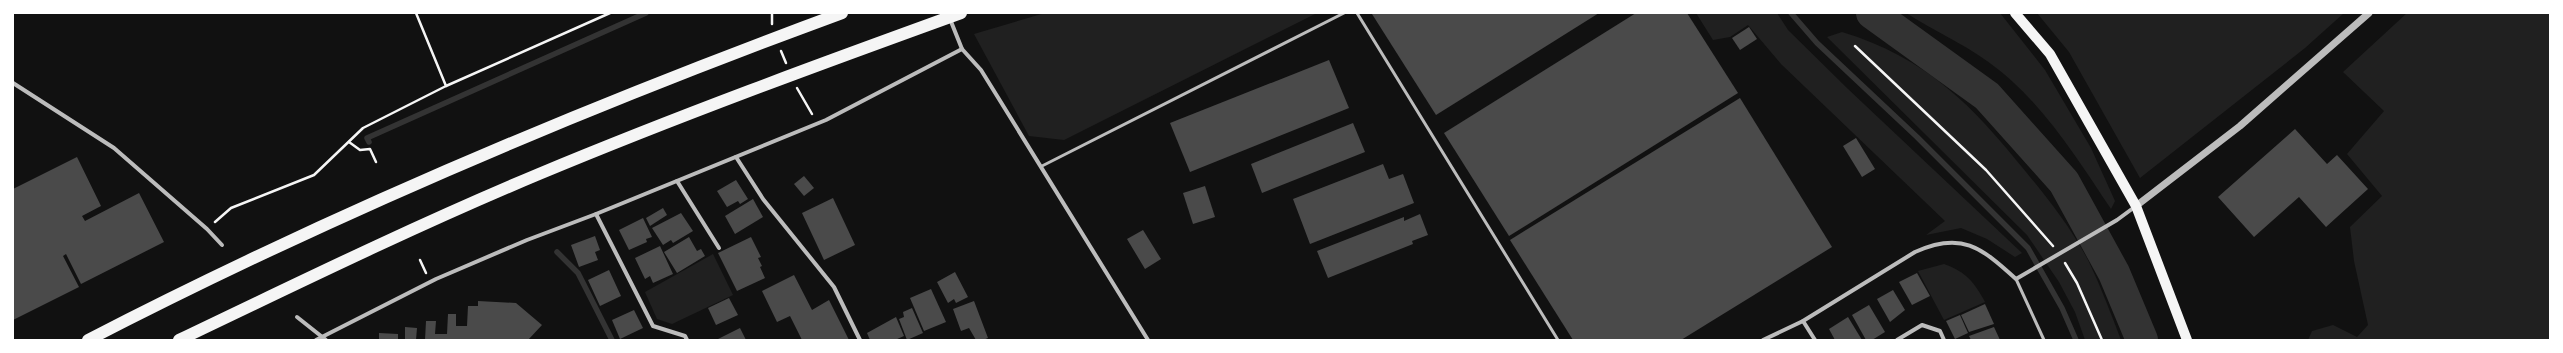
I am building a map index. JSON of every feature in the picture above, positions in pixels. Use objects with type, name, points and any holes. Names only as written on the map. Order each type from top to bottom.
[{"type":"highway","points":[[88,340],[292,240],[516,140],[642,88],[842,13]]},
{"type":"highway","points":[[178,340],[423,225],[531,178],[778,80],[961,13]]},
{"type":"main road","points":[[2014,13],[2050,54],[2136,206],[2187,340]]},
{"type":"street","points":[[947,13],[962,49],[981,70],[1042,166],[1148,340]]},
{"type":"street","points":[[1763,340],[1803,321],[1915,252],[1932,244],[1955,240],[1996,260],[2016,279],[2117,220],[2136,206],[2240,126],[2370,13]]},
{"type":"street","points":[[316,340],[324,339],[436,279],[527,240],[596,214],[826,120],[962,49]]},
{"type":"street","points":[[13,83],[114,148],[207,229],[222,245]]},
{"type":"street","points":[[736,157],[763,199],[834,287],[860,340]]},
{"type":"street","points":[[677,181],[719,248]]},
{"type":"street","points":[[596,214],[653,326],[685,336],[687,340]]},
{"type":"street","points":[[297,317],[324,339]]},
{"type":"street","points":[[1803,321],[1815,340]]},
{"type":"street","points":[[1897,340],[1922,325],[1940,330],[1944,340]]},
{"type":"lane","points":[[1042,166],[1344,13]]},
{"type":"lane","points":[[1358,13],[1558,340]]},
{"type":"lane","points":[[2016,279],[2044,340]]},
{"type":"path","points":[[416,13],[446,86]]},
{"type":"path","points":[[207,229],[231,208],[314,175],[363,128],[446,86],[610,13]]},
{"type":"path","points":[[1855,46],[1986,170],[2061,252],[2102,340]]},
{"type":"path","points":[[349,142],[360,150],[370,149],[376,162]]},
{"type":"shaded area","points":[[1045,13],[1317,13],[1064,140],[1029,136],[974,34]]},
{"type":"shaded area","points":[[1696,13],[1777,13],[1788,30],[1848,89],[2022,253],[2015,257],[1987,239],[1961,228],[1926,235],[1945,221],[1781,64],[1748,25],[1730,37],[1713,40]]},
{"type":"shaded area","points":[[1906,13],[2000,13],[2045,70],[2091,148],[2115,201],[2111,209],[2056,129],[2024,92],[1977,54]]},
{"type":"shaded area","points":[[2037,13],[2344,13],[2305,48],[2140,178],[2069,52]]},
{"type":"shaded area","points":[[2407,13],[2550,13],[2550,340],[2308,340],[2312,331],[2333,325],[2357,337],[2368,325],[2354,261],[2350,227],[2382,196],[2347,154],[2384,111],[2343,72]]},
{"type":"shaded area","points":[[1842,32],[1899,55],[1923,70],[1946,87],[1966,105],[2006,148],[2060,215],[2075,238],[2089,262],[2121,340],[2085,340],[2075,312],[2059,282],[2027,235],[1827,37]]},
{"type":"shaded area","points":[[713,254],[733,295],[672,324],[657,319],[645,292]]},
{"type":"shaded area","points":[[1944,264],[1958,270],[1969,278],[1985,302],[1944,320],[1918,271]]},
{"type":"building","points":[[1599,13],[1436,115],[1372,14]]},
{"type":"building","points":[[1636,13],[1687,13],[1738,93],[1509,236],[1444,133]]},
{"type":"building","points":[[1749,27],[1757,39],[1740,50],[1732,38]]},
{"type":"building","points":[[1329,60],[1349,108],[1190,172],[1170,123]]},
{"type":"building","points":[[1740,98],[1832,247],[1681,340],[1573,340],[1510,240]]},
{"type":"building","points":[[1353,123],[1365,152],[1262,193],[1251,164]]},
{"type":"building","points":[[2295,129],[2327,164],[2337,155],[2368,189],[2326,227],[2299,197],[2254,237],[2218,197]]},
{"type":"building","points":[[1856,138],[1875,169],[1862,177],[1843,146]]},
{"type":"building","points":[[77,157],[101,206],[82,216],[85,221],[139,193],[164,242],[81,284],[66,254],[63,256],[79,287],[13,320],[13,189]]},
{"type":"building","points":[[1383,164],[1389,179],[1403,174],[1414,203],[1310,244],[1293,199]]},
{"type":"building","points":[[804,176],[814,188],[804,196],[794,184]]},
{"type":"building","points":[[736,180],[748,199],[740,204],[738,201],[727,207],[717,191]]},
{"type":"building","points":[[1205,186],[1215,217],[1193,224],[1183,193]]},
{"type":"building","points":[[833,198],[855,245],[824,260],[802,213]]},
{"type":"building","points":[[753,199],[763,217],[735,234],[725,216]]},
{"type":"building","points":[[663,208],[667,215],[650,226],[646,218]]},
{"type":"building","points":[[681,213],[693,231],[673,243],[671,240],[663,245],[652,228]]},
{"type":"building","points":[[1420,214],[1428,235],[1412,241],[1413,244],[1328,278],[1317,251],[1404,217],[1404,221]]},
{"type":"building","points":[[643,218],[652,237],[646,239],[647,242],[629,250],[619,230]]},
{"type":"building","points":[[1143,230],[1161,259],[1145,269],[1127,239]]},
{"type":"building","points":[[595,236],[600,250],[595,252],[598,260],[579,267],[571,245]]},
{"type":"building","points":[[689,237],[697,251],[701,249],[705,256],[677,273],[664,252]]},
{"type":"building","points":[[751,237],[761,257],[758,258],[765,278],[737,291],[718,253]]},
{"type":"building","points":[[660,246],[673,274],[653,283],[650,276],[645,279],[635,258]]},
{"type":"building","points":[[609,270],[621,296],[600,306],[588,280]]},
{"type":"building","points":[[955,272],[968,297],[956,303],[954,299],[948,303],[937,282]]},
{"type":"building","points":[[1917,273],[1930,296],[1912,305],[1899,282]]},
{"type":"building","points":[[794,275],[812,310],[829,300],[849,340],[802,340],[790,316],[777,322],[762,291]]},
{"type":"building","points":[[931,289],[946,322],[924,331],[910,298]]},
{"type":"building","points":[[1893,290],[1905,310],[1890,322],[1877,299]]},
{"type":"building","points":[[729,298],[738,315],[716,325],[708,308]]},
{"type":"building","points":[[478,301],[516,303],[542,325],[528,340],[425,340],[426,321],[436,321],[435,334],[447,334],[448,314],[456,314],[456,326],[467,326],[468,306],[478,306]]},
{"type":"building","points":[[974,301],[988,338],[983,340],[976,340],[969,328],[961,331],[953,309]]},
{"type":"building","points":[[1985,304],[1994,324],[1969,332],[1961,315]]},
{"type":"building","points":[[1869,305],[1885,332],[1872,340],[1866,340],[1852,315]]},
{"type":"building","points":[[912,308],[923,333],[907,340],[899,319],[904,317],[903,312]]},
{"type":"building","points":[[634,310],[643,328],[620,339],[612,320]]},
{"type":"building","points":[[1960,315],[1968,333],[1955,339],[1946,321]]},
{"type":"building","points":[[896,317],[904,336],[895,340],[870,340],[867,333]]},
{"type":"building","points":[[1848,317],[1862,340],[1835,340],[1829,329]]},
{"type":"building","points":[[405,327],[417,328],[416,340],[405,340]]},
{"type":"building","points":[[1994,327],[2000,340],[1971,340],[1969,336]]},
{"type":"building","points":[[740,328],[746,340],[716,340]]},
{"type":"building","points":[[379,333],[398,334],[398,340],[379,340]]},
{"type":"waterway","points":[[369,142],[367,138],[646,13]]},
{"type":"waterway","points":[[1791,13],[1817,43],[1917,137],[2028,248],[2062,308],[2076,340]]},
{"type":"waterway","points":[[1872,13],[1987,96],[2064,182],[2114,273],[2142,340]]},
{"type":"waterway","points":[[557,252],[578,273],[612,340]]}]
